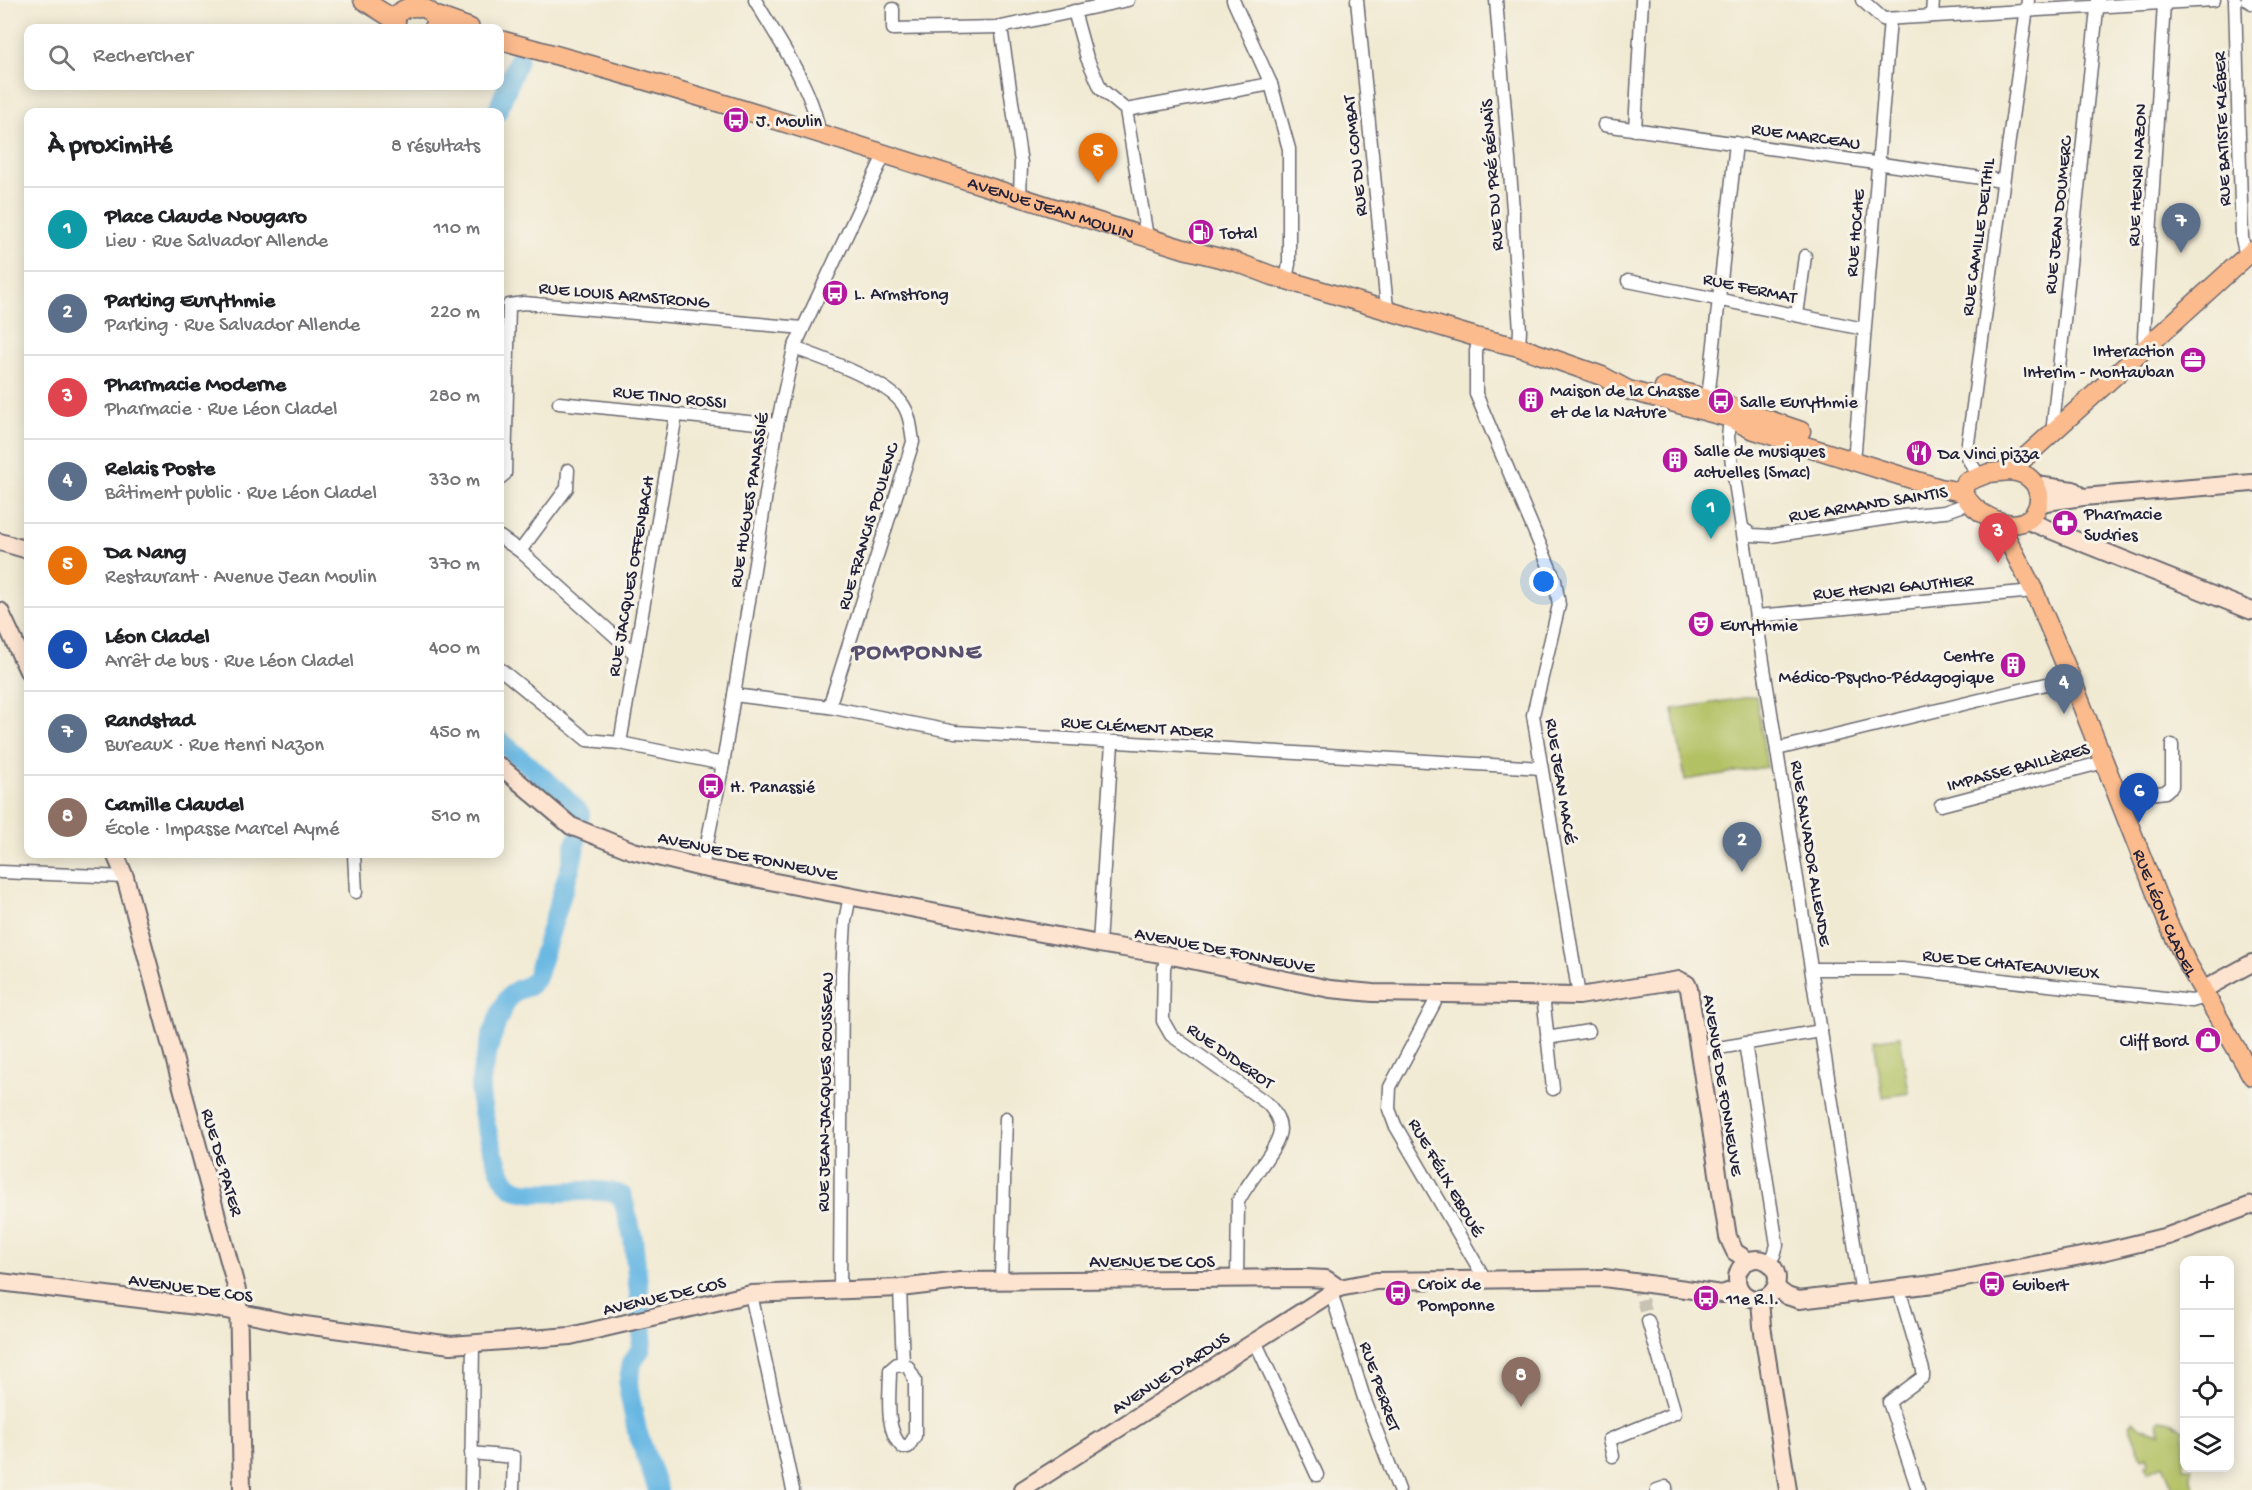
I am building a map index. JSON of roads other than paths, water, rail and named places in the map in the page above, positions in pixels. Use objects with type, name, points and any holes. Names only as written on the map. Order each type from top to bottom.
[{"type":"main road","points":[[363,0],[396,24],[399,9],[409,1],[428,6],[434,22]]},
{"type":"main road","name":"AVENUE JEAN MOULIN","points":[[504,41],[593,65],[819,133],[1147,237],[1236,262],[1479,338],[1519,347],[1602,376],[1628,376],[1651,389],[1705,405]]},
{"type":"main road","points":[[1705,405],[1751,429],[1940,488],[1969,488],[2010,471],[2249,254]]},
{"type":"main road","points":[[1705,405],[1855,450],[1969,488],[1983,514],[2014,525],[2025,522],[2034,515],[2039,505],[2036,485],[2026,475],[2010,471]]},
{"type":"main road","name":"RUE LÉON CLADEL","points":[[1998,521],[2030,583],[2071,678],[2167,921],[2203,994],[2252,1076]]},
{"type":"main road","name":"RUE LÉON CLADEL","points":[[2025,522],[2022,547],[2030,583]]},
{"type":"street","points":[[755,0],[805,89],[817,116],[819,133]]},
{"type":"street","points":[[893,9],[893,29],[1002,30],[1074,11],[1128,0]]},
{"type":"street","points":[[1233,0],[1271,84],[1289,149],[1289,264],[1286,279]]},
{"type":"street","name":"RUE DU COMBAT","points":[[1357,0],[1387,308]]},
{"type":"street","name":"RUE DU PRÉ BÉNAÏS","points":[[1496,0],[1514,209],[1512,229],[1520,330],[1519,347]]},
{"type":"street","points":[[1635,130],[1642,0]]},
{"type":"street","points":[[1862,0],[1882,19],[1932,16],[2027,5],[2214,0]]},
{"type":"street","points":[[1932,16],[1933,0]]},
{"type":"street","name":"RUE BATISTE KLÉBER","points":[[2235,0],[2242,238],[2249,254]]},
{"type":"street","points":[[2247,0],[2252,3]]},
{"type":"street","name":"RUE JEAN DOUMERC","points":[[2052,434],[2098,3]]},
{"type":"street","name":"RUE HENRI NAZON","points":[[2145,349],[2164,3]]},
{"type":"street","name":"RUE CAMILLE DELTHIL","points":[[1969,488],[1966,450],[2027,5]]},
{"type":"street","points":[[1074,11],[1087,58],[1101,89],[1126,110],[1147,237]]},
{"type":"street","name":"RUE HOCHE","points":[[1855,450],[1890,19]]},
{"type":"street","points":[[1002,30],[1021,163],[1020,197]]},
{"type":"street","points":[[1126,110],[1271,84]]},
{"type":"street","name":"RUE MARCEAU","points":[[1604,125],[2003,181]]},
{"type":"street","points":[[1705,405],[1736,143]]},
{"type":"street","name":"RUE HUGUES PANASSIÉ","points":[[702,867],[723,764],[777,425],[794,348],[884,155]]},
{"type":"street","points":[[1797,315],[1805,256]]},
{"type":"street","name":"RUE FERMAT","points":[[1628,281],[1864,329]]},
{"type":"street","name":"RUE LOUIS ARMSTRONG","points":[[504,475],[509,305],[524,303],[803,328]]},
{"type":"street","name":"RUE JEAN MACÉ","points":[[1479,338],[1476,351],[1476,394],[1555,580],[1558,597],[1559,605],[1533,715],[1579,996]]},
{"type":"street","name":"RUE FRANCIS POULENC","points":[[794,348],[880,385],[901,401],[911,421],[913,442],[829,707]]},
{"type":"street","name":"RUE TINO ROSSI","points":[[559,403],[777,425]]},
{"type":"street","name":"RUE JACQUES OFFENBACH","points":[[620,743],[676,415]]},
{"type":"street","name":"RUE SALVADOR ALLENDE","points":[[1730,418],[1728,438],[1862,1294]]},
{"type":"street","points":[[520,551],[567,488],[568,470]]},
{"type":"street","points":[[2039,505],[2083,497],[2252,483]]},
{"type":"street","points":[[2036,485],[2073,490],[2083,497]]},
{"type":"street","name":"RUE ARMAND SAINTIS","points":[[1746,554],[1762,539],[1771,536],[1903,516],[1939,513],[1969,488]]},
{"type":"street","points":[[2025,522],[2252,611]]},
{"type":"street","name":"RUE ARMAND SAINTIS","points":[[1742,528],[1752,535],[1771,536]]},
{"type":"street","points":[[504,540],[520,551],[635,654]]},
{"type":"street","points":[[0,542],[24,549]]},
{"type":"street","name":"RUE HENRI GAUTHIER","points":[[1756,616],[2030,583]]},
{"type":"street","points":[[0,611],[24,662]]},
{"type":"street","points":[[504,672],[587,740],[620,743],[723,764]]},
{"type":"street","points":[[1777,749],[2071,678]]},
{"type":"street","name":"RUE CLÉMENT ADER","points":[[734,695],[829,707],[955,732],[1541,768]]},
{"type":"street","points":[[1099,944],[1112,743]]},
{"type":"street","points":[[2120,802],[2134,796],[2165,792],[2172,786],[2172,745]]},
{"type":"street","name":"IMPASSE BAILLÈRES","points":[[1941,805],[2104,762]]},
{"type":"street","name":"AVENUE DE FONNEUVE","points":[[504,769],[571,826],[633,851],[702,867],[1099,944],[1167,955],[1330,989],[1373,993],[1579,996],[1679,980],[1687,984],[1689,989],[1728,1237],[1735,1252],[1749,1261]]},
{"type":"street","name":"RUE DE PATER","points":[[117,858],[125,877],[238,1294],[242,1490]]},
{"type":"street","points":[[354,858],[356,892]]},
{"type":"street","points":[[0,872],[125,877]]},
{"type":"street","name":"RUE JEAN-JACQUES ROUSSEAU","points":[[840,1290],[842,973],[845,921],[850,896]]},
{"type":"street","name":"RUE DIDEROT","points":[[1167,955],[1164,968],[1163,1021],[1171,1035],[1268,1104],[1277,1115],[1280,1127],[1278,1139],[1242,1192],[1238,1202],[1238,1280]]},
{"type":"street","points":[[2203,994],[2210,986],[2252,963]]},
{"type":"street","name":"RUE DE CHATEAUVIEUX","points":[[1812,969],[1902,969],[2192,1002],[2203,994]]},
{"type":"street","name":"RUE FÉLIX EBOUÉ","points":[[1437,993],[1435,1002],[1390,1087],[1389,1109],[1395,1125],[1485,1279]]},
{"type":"street","points":[[1543,995],[1553,1089]]},
{"type":"street","points":[[1547,1038],[1589,1031]]},
{"type":"street","points":[[1700,1051],[1821,1031]]},
{"type":"street","points":[[1746,1043],[1777,1245],[1774,1255],[1768,1262]]},
{"type":"street","points":[[1001,1281],[1006,1118]]},
{"type":"street","points":[[1776,1288],[1787,1296],[1799,1300],[1899,1289],[2026,1267],[2168,1236],[2252,1205]]},
{"type":"street","points":[[1749,1261],[1768,1262],[1776,1271],[1776,1288],[1769,1296],[1760,1299],[1748,1297],[1739,1288],[1740,1270],[1749,1261]]},
{"type":"street","points":[[1335,1290],[1376,1281],[1604,1278],[1722,1294],[1739,1288]]},
{"type":"street","name":"AVENUE DE COS","points":[[0,1282],[239,1312],[340,1330],[451,1345],[570,1336],[643,1321],[751,1294],[900,1288],[960,1281],[1326,1279],[1335,1290]]},
{"type":"street","points":[[900,1288],[903,1364]]},
{"type":"street","points":[[1899,1289],[1923,1370],[1923,1377],[1889,1402],[1917,1490]]},
{"type":"street","name":"AVENUE D'ARDUS","points":[[1022,1490],[1335,1290]]},
{"type":"street","name":"RUE PERRET","points":[[1335,1290],[1365,1398],[1399,1490]]},
{"type":"street","points":[[751,1294],[793,1490]]},
{"type":"street","points":[[1760,1299],[1762,1326],[1788,1490]]},
{"type":"street","points":[[1613,1456],[1609,1440],[1675,1413],[1648,1321]]},
{"type":"street","points":[[1255,1341],[1317,1475]]},
{"type":"street","points":[[471,1490],[473,1343]]},
{"type":"street","points":[[897,1364],[903,1364],[908,1367],[915,1380],[915,1436],[908,1447],[902,1447],[896,1441],[890,1418],[890,1370],[897,1364]]},
{"type":"street","points":[[471,1453],[514,1457],[513,1490]]},
{"type":"waterway","points":[[499,108],[518,60]]},
{"type":"waterway","points":[[504,744],[556,789],[580,814],[579,818]]},
{"type":"waterway","points":[[576,841],[536,978],[529,986],[510,996],[495,1028],[483,1070],[481,1100],[495,1156],[510,1186],[531,1192],[596,1191],[622,1196],[633,1238],[643,1330],[641,1348],[632,1363],[628,1386],[637,1431],[658,1490]]},
{"type":"tunnel","points":[[1637,1282],[1648,1321]]},
{"type":"place","name":"J. Moulin","points":[[736,120]]},
{"type":"place","name":"Da Nang","points":[[1098,183]]},
{"type":"place","name":"Total","points":[[1201,232]]},
{"type":"place","name":"Randstad","points":[[2181,253]]},
{"type":"place","name":"L. Armstrong","points":[[835,293]]},
{"type":"place","name":"Interaction Interim - Montauban","points":[[2193,360]]},
{"type":"place","name":"Maison de la Chasse et de la Nature","points":[[1531,400]]},
{"type":"place","name":"Salle Eurythmie","points":[[1721,401]]},
{"type":"place","name":"Da Vinci pizza","points":[[1919,453]]},
{"type":"place","name":"Salle de musiques actuelles (Smac)","points":[[1675,460]]},
{"type":"place","name":"Pharmacie Sudries","points":[[2065,523]]},
{"type":"place","name":"Place Claude Nougaro","points":[[1711,539]]},
{"type":"place","name":"Pharmacie Moderne","points":[[1998,563]]},
{"type":"place","name":"Eurythmie","points":[[1701,624]]},
{"type":"place","name":"Centre Médico-Psycho-Pédagogique","points":[[2013,665]]},
{"type":"place","name":"Relais Poste","points":[[2064,714]]},
{"type":"place","name":"H. Panassié","points":[[711,786]]},
{"type":"place","name":"Léon Cladel","points":[[2139,823]]},
{"type":"place","name":"Parking Eurythmie","points":[[1742,872]]},
{"type":"place","name":"Cliff Bord","points":[[2208,1040]]},
{"type":"place","name":"Guibert","points":[[1992,1284]]},
{"type":"place","name":"Croix de Pomponne","points":[[1398,1293]]},
{"type":"place","name":"11e R.I.","points":[[1706,1298]]},
{"type":"place","name":"Camille Claudel","points":[[1521,1407]]},
{"type":"district","name":"POMPONNE","points":[[917,650]]}]
